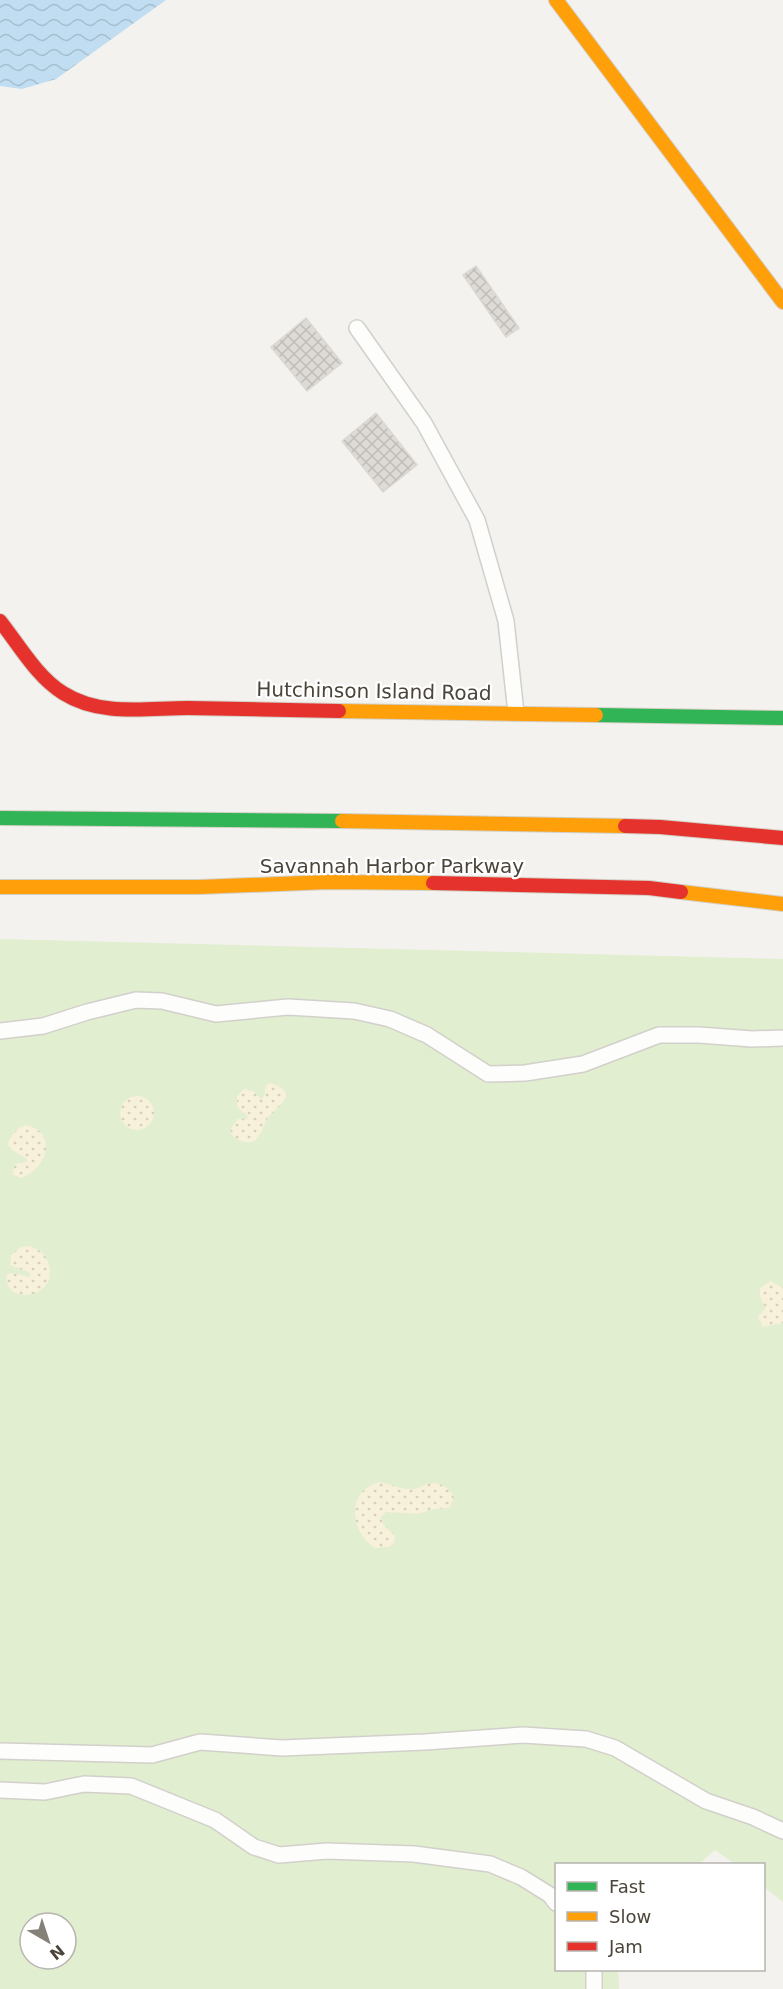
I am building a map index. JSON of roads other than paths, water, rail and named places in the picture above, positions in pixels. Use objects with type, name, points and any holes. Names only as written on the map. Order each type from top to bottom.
[{"type":"street","points":[[556,0],[783,302]]},
{"type":"street","name":"Hutchinson Island Road","points":[[0,621],[51,685],[85,704],[148,711],[184,708],[783,718]]},
{"type":"street","points":[[0,818],[636,826],[783,838]]},
{"type":"street","name":"Savannah Harbor Parkway","points":[[0,887],[200,887],[329,882],[492,884],[649,888],[783,904]]},
{"type":"lane","points":[[357,328],[424,423],[477,520],[506,621],[516,713]]},
{"type":"lane","points":[[0,1031],[43,1026],[136,1000],[162,1001],[216,1014],[288,1007],[354,1011],[390,1019],[427,1035],[488,1074],[525,1073],[583,1064],[659,1035],[783,1038]]},
{"type":"lane","points":[[0,1751],[152,1755],[200,1742],[282,1748],[523,1735],[586,1739],[615,1748],[706,1801],[753,1817],[783,1831]]},
{"type":"lane","points":[[0,1790],[45,1792],[84,1784],[131,1786],[215,1820],[254,1847],[279,1855],[327,1851],[414,1854],[490,1864],[520,1877],[550,1895],[555,1902]]},
{"type":"lane","points":[[594,1971],[594,1989]]},
{"type":"water","points":[[0,0],[166,0],[56,79],[22,89],[0,86]]}]
